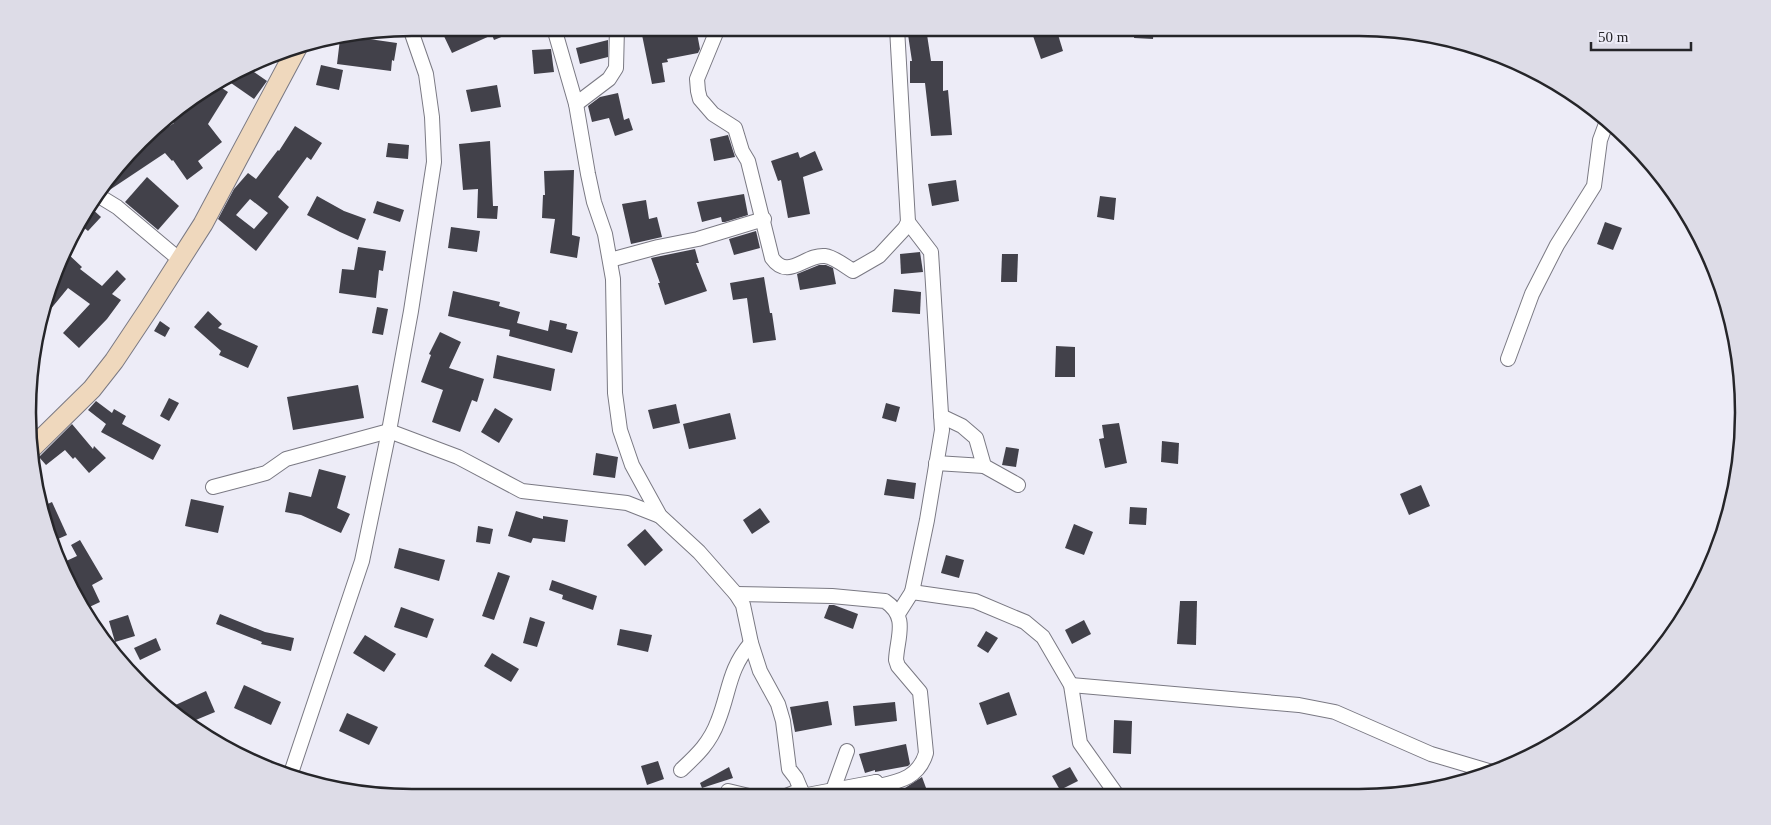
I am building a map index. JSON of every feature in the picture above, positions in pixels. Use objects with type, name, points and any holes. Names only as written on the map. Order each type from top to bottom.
[{"type":"street","points":[[292,769],[362,561],[389,431],[411,310],[434,162],[432,116],[426,74],[413,36]]},
{"type":"street","points":[[556,36],[576,104],[590,184],[605,234],[610,260],[613,289],[615,393],[620,430],[632,465],[660,516],[699,552],[736,594],[743,606],[751,643],[760,670],[778,704],[783,721],[789,769],[796,778],[800,789]]},
{"type":"street","points":[[576,104],[609,79],[616,68],[617,36]]},
{"type":"street","points":[[715,36],[697,78],[700,99],[713,114],[735,128],[742,151],[748,161],[764,219],[772,258],[776,264],[783,268],[800,265],[810,257],[826,256],[853,270],[879,256],[905,228],[908,222],[897,36]]},
{"type":"street","points":[[37,443],[92,389],[180,260],[203,224],[293,56]]},
{"type":"street","points":[[1508,358],[1532,294],[1557,245],[1594,186],[1600,140],[1604,128]]},
{"type":"street","points":[[103,199],[117,207],[180,260]]},
{"type":"street","points":[[610,260],[658,247],[698,239],[764,219]]},
{"type":"street","points":[[898,614],[912,592],[927,520],[942,430],[931,252],[908,222]]},
{"type":"street","points":[[941,416],[962,426],[976,438],[984,466]]},
{"type":"street","points":[[212,487],[266,473],[286,459],[389,431],[458,457],[522,491],[627,503],[660,516]]},
{"type":"street","points":[[936,463],[984,466],[1018,485]]},
{"type":"street","points":[[627,503],[644,487]]},
{"type":"street","points":[[912,592],[975,601],[1025,622],[1043,637],[1071,685],[1080,743],[1113,789]]},
{"type":"street","points":[[736,594],[823,596],[885,601],[898,614],[901,624],[896,660],[898,666],[920,692],[926,753],[924,761],[907,778],[880,786],[876,782]]},
{"type":"street","points":[[680,770],[703,750],[718,722],[728,685],[740,657],[751,643]]},
{"type":"street","points":[[1071,685],[1299,705],[1335,712],[1431,754],[1480,769]]},
{"type":"street","points":[[833,789],[847,751]]},
{"type":"street","points":[[846,789],[876,782]]},
{"type":"street","points":[[872,789],[876,782]]},
{"type":"building","points":[[444,36],[490,36],[452,53]]},
{"type":"building","points":[[492,36],[504,36],[494,40]]},
{"type":"building","points":[[642,36],[698,36],[700,49],[698,53],[667,59],[668,62],[662,63],[665,82],[652,84]]},
{"type":"building","points":[[908,36],[927,36],[931,61],[943,61],[943,91],[948,90],[952,135],[931,136],[925,83],[910,83],[910,61],[912,61]]},
{"type":"building","points":[[1033,36],[1058,36],[1063,51],[1041,59]]},
{"type":"building","points":[[1134,36],[1153,36],[1153,39],[1134,38]]},
{"type":"building","points":[[367,39],[397,43],[391,71],[337,64],[340,43]]},
{"type":"building","points":[[608,40],[608,57],[580,64],[576,48]]},
{"type":"building","points":[[551,49],[554,72],[534,74],[532,50]]},
{"type":"building","points":[[321,65],[343,70],[339,90],[316,85]]},
{"type":"building","points":[[254,71],[267,81],[254,99],[231,83]]},
{"type":"building","points":[[497,85],[501,107],[471,112],[466,90]]},
{"type":"building","points":[[222,88],[228,92],[208,124],[222,142],[198,161],[203,168],[187,180],[173,160],[165,153],[109,190],[146,146],[183,114]]},
{"type":"building","points":[[618,93],[624,120],[629,118],[633,130],[615,136],[609,118],[592,122],[588,106],[600,97]]},
{"type":"building","points":[[295,126],[322,143],[311,160],[307,157],[278,197],[289,207],[256,251],[218,219],[234,189],[248,173],[256,179],[279,151]],"holes":[[[250,199],[268,213],[254,229],[236,215]]]},
{"type":"building","points":[[728,135],[735,157],[714,161],[710,139]]},
{"type":"building","points":[[490,141],[493,206],[498,206],[497,219],[477,218],[478,189],[463,190],[459,144]]},
{"type":"building","points":[[388,143],[409,145],[408,159],[386,157]]},
{"type":"building","points":[[815,151],[823,170],[803,177],[810,214],[788,218],[781,180],[778,181],[771,161],[798,152],[800,158]]},
{"type":"building","points":[[574,170],[572,235],[580,237],[577,258],[550,253],[555,219],[542,218],[543,195],[545,195],[544,171]]},
{"type":"building","points":[[147,177],[179,206],[158,230],[125,202]]},
{"type":"building","points":[[956,180],[959,201],[932,206],[928,184]]},
{"type":"building","points":[[744,194],[748,215],[725,222],[722,222],[721,217],[702,222],[697,202]]},
{"type":"building","points":[[317,196],[344,211],[366,219],[358,240],[307,215]]},
{"type":"building","points":[[1100,196],[1116,198],[1114,220],[1097,217]]},
{"type":"building","points":[[646,200],[649,219],[657,217],[662,237],[631,244],[622,204]]},
{"type":"building","points":[[377,201],[404,210],[400,222],[373,213]]},
{"type":"building","points":[[95,211],[101,217],[88,231],[85,228]]},
{"type":"building","points":[[1605,222],[1622,228],[1613,250],[1597,244]]},
{"type":"building","points":[[451,227],[480,231],[477,252],[448,248]]},
{"type":"building","points":[[756,231],[760,248],[734,255],[729,239]]},
{"type":"building","points":[[358,247],[386,251],[383,271],[379,270],[376,298],[339,293],[342,269],[354,270]]},
{"type":"building","points":[[695,249],[699,263],[696,263],[707,291],[665,305],[651,258]]},
{"type":"building","points":[[920,252],[923,272],[901,274],[900,254]]},
{"type":"building","points":[[1002,254],[1018,254],[1017,282],[1001,282]]},
{"type":"building","points":[[71,256],[82,267],[80,269],[102,286],[117,270],[126,279],[112,294],[121,300],[107,319],[79,348],[63,333],[90,304],[68,288],[51,309]]},
{"type":"building","points":[[819,265],[833,268],[836,284],[800,290],[797,274]]},
{"type":"building","points":[[764,277],[776,340],[753,343],[747,298],[733,300],[730,283]]},
{"type":"building","points":[[894,289],[921,292],[920,314],[892,312]]},
{"type":"building","points":[[453,291],[500,302],[499,306],[520,312],[517,323],[548,331],[550,320],[567,324],[566,329],[578,332],[572,353],[509,336],[510,330],[448,316]]},
{"type":"building","points":[[377,307],[388,309],[383,335],[372,333]]},
{"type":"building","points":[[208,311],[222,324],[218,328],[258,346],[248,368],[219,355],[221,351],[194,327]]},
{"type":"building","points":[[160,321],[170,328],[165,337],[154,331]]},
{"type":"building","points":[[440,332],[461,342],[449,368],[484,379],[477,402],[472,400],[460,432],[432,422],[443,390],[421,382],[431,355],[429,354]]},
{"type":"building","points":[[1056,346],[1075,347],[1075,377],[1055,377]]},
{"type":"building","points":[[497,355],[555,369],[551,391],[493,378]]},
{"type":"building","points":[[358,385],[364,418],[293,430],[287,397]]},
{"type":"building","points":[[169,398],[179,403],[169,421],[160,416]]},
{"type":"building","points":[[96,401],[112,413],[114,409],[126,416],[122,424],[161,445],[153,460],[101,432],[106,424],[88,410]]},
{"type":"building","points":[[886,403],[900,407],[896,422],[882,418]]},
{"type":"building","points":[[676,404],[680,423],[653,429],[648,410]]},
{"type":"building","points":[[495,408],[513,419],[499,443],[481,432]]},
{"type":"building","points":[[730,413],[736,439],[689,449],[683,424]]},
{"type":"building","points":[[1119,423],[1127,463],[1105,468],[1099,439],[1104,438],[1102,425]]},
{"type":"building","points":[[72,424],[93,449],[94,446],[106,458],[89,473],[75,457],[73,459],[65,450],[46,465],[39,457]]},
{"type":"building","points":[[1162,441],[1179,443],[1178,464],[1161,462]]},
{"type":"building","points":[[1006,447],[1019,449],[1016,467],[1002,465]]},
{"type":"building","points":[[596,453],[618,457],[615,478],[593,475]]},
{"type":"building","points":[[319,469],[346,476],[337,508],[350,514],[341,533],[301,515],[285,512],[289,492],[311,497]]},
{"type":"building","points":[[887,479],[916,483],[914,499],[884,495]]},
{"type":"building","points":[[1421,485],[1430,506],[1409,515],[1400,494]]},
{"type":"building","points":[[191,499],[224,506],[218,533],[185,526]]},
{"type":"building","points":[[52,502],[67,535],[58,539],[48,504]]},
{"type":"building","points":[[1130,507],[1147,508],[1146,525],[1129,524]]},
{"type":"building","points":[[760,508],[770,522],[752,534],[743,520]]},
{"type":"building","points":[[516,511],[543,519],[543,516],[568,520],[565,542],[533,538],[531,543],[508,536]]},
{"type":"building","points":[[1074,524],[1093,532],[1084,555],[1065,548]]},
{"type":"building","points":[[478,526],[493,529],[490,544],[476,542]]},
{"type":"building","points":[[645,529],[663,550],[645,566],[627,545]]},
{"type":"building","points":[[80,540],[103,579],[92,585],[100,602],[90,607],[67,561],[77,556],[71,545]]},
{"type":"building","points":[[399,548],[445,560],[439,581],[394,568]]},
{"type":"building","points":[[946,555],[964,560],[959,578],[941,573]]},
{"type":"building","points":[[498,572],[510,576],[494,620],[482,616]]},
{"type":"building","points":[[552,580],[597,596],[593,610],[562,599],[563,595],[549,590]]},
{"type":"building","points":[[1180,601],[1197,601],[1196,645],[1177,644]]},
{"type":"building","points":[[829,605],[858,614],[853,629],[824,618]]},
{"type":"building","points":[[401,607],[434,619],[427,638],[394,627]]},
{"type":"building","points":[[220,614],[265,632],[294,638],[291,651],[261,644],[262,642],[216,624]]},
{"type":"building","points":[[128,615],[135,636],[115,642],[109,621]]},
{"type":"building","points":[[530,617],[545,622],[537,647],[523,643]]},
{"type":"building","points":[[1084,620],[1091,634],[1072,644],[1065,630]]},
{"type":"building","points":[[620,629],[652,635],[648,652],[617,645]]},
{"type":"building","points":[[986,631],[998,638],[988,653],[977,646]]},
{"type":"building","points":[[365,635],[396,654],[384,672],[353,653]]},
{"type":"building","points":[[156,638],[161,650],[140,660],[134,648]]},
{"type":"building","points":[[492,653],[519,669],[511,682],[484,666]]},
{"type":"building","points":[[244,685],[281,702],[271,725],[234,708]]},
{"type":"building","points":[[206,691],[215,712],[196,720],[176,705]]},
{"type":"building","points":[[1009,692],[1017,715],[987,725],[979,703]]},
{"type":"building","points":[[828,701],[832,725],[795,732],[790,707]]},
{"type":"building","points":[[895,702],[897,721],[855,726],[853,706]]},
{"type":"building","points":[[347,713],[378,727],[369,745],[339,731]]},
{"type":"building","points":[[1114,720],[1132,721],[1131,754],[1113,753]]},
{"type":"building","points":[[906,744],[910,764],[908,766],[865,773],[859,754]]},
{"type":"building","points":[[658,761],[664,779],[647,785],[641,766]]},
{"type":"building","points":[[729,767],[733,778],[702,788],[700,783]]},
{"type":"building","points":[[1070,767],[1078,781],[1059,789],[1052,776]]},
{"type":"building","points":[[922,777],[926,789],[902,789]]}]
